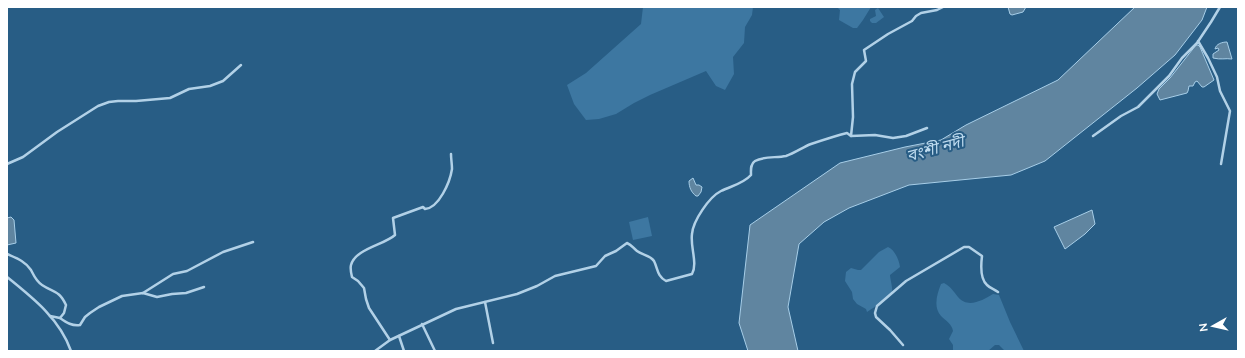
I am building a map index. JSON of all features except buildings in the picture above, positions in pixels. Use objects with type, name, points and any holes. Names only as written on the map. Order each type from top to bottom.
[{"type":"street","points":[[851,136],[853,117],[852,84],[855,72],[866,61],[864,50],[888,34],[912,21],[921,13],[937,10],[943,7]]},
{"type":"street","points":[[1093,136],[1138,107],[1170,76],[1182,58],[1198,42],[1220,7]]},
{"type":"street","points":[[1198,42],[1217,77],[1220,91],[1230,112],[1221,164]]},
{"type":"street","points":[[7,164],[23,157],[57,132],[98,106],[109,102],[136,102],[170,98],[189,89],[210,86],[223,81],[241,65]]},
{"type":"street","points":[[375,351],[390,340],[456,309],[517,294],[537,286],[555,276],[596,266],[605,256],[616,251],[627,243],[638,252],[651,258],[654,261],[661,278],[666,281],[692,274],[694,268],[692,241],[694,225],[704,208],[719,192],[739,184],[750,177],[752,166],[755,161],[764,158],[786,156],[811,144],[835,136],[847,134],[851,136],[875,135],[893,138],[906,136],[927,128]]},
{"type":"street","points":[[390,340],[369,308],[364,288],[352,277],[351,264],[362,252],[391,239],[395,235],[393,218],[423,207],[425,209],[430,209],[435,205],[446,188],[450,176],[452,169],[451,154]]},
{"type":"street","points":[[143,293],[173,274],[187,271],[223,252],[253,242]]},
{"type":"street","points":[[903,345],[876,317],[875,310],[877,306],[906,281],[964,247],[969,247],[982,256],[982,269],[985,284],[998,292]]},
{"type":"street","points":[[7,254],[20,259],[30,268],[35,279],[62,297],[66,305],[64,313],[60,318]]},
{"type":"street","points":[[7,277],[33,299],[57,323],[67,340],[71,351]]},
{"type":"street","points":[[50,316],[60,318],[75,326],[80,325],[85,317],[99,307],[122,296],[143,293],[157,297],[186,293],[204,287]]},
{"type":"street","points":[[485,302],[493,343]]},
{"type":"street","points":[[422,324],[435,351]]},
{"type":"street","points":[[398,336],[404,351]]},
{"type":"shaded area","points":[[643,7],[753,7],[752,15],[745,27],[744,43],[733,57],[734,74],[725,90],[716,86],[706,71],[650,95],[616,114],[599,119],[586,120],[574,104],[567,85],[586,73],[641,24]]},
{"type":"shaded area","points":[[837,7],[871,7],[857,28],[853,28],[839,20],[840,10]]},
{"type":"shaded area","points":[[878,8],[884,17],[876,23],[872,23],[870,19],[876,16],[875,10]]},
{"type":"shaded area","points":[[648,217],[652,236],[633,240],[629,222]]},
{"type":"shaded area","points":[[888,247],[893,250],[899,261],[900,267],[890,275],[892,290],[889,296],[867,312],[866,309],[857,304],[853,299],[852,292],[845,281],[846,272],[851,268],[861,270],[879,252]]},
{"type":"shaded area","points":[[944,283],[962,301],[966,302],[976,302],[993,294],[999,295],[1024,351],[1005,351],[999,345],[995,345],[988,351],[953,351],[953,345],[949,339],[953,331],[950,324],[941,316],[936,305],[941,284]]},
{"type":"water","points":[[1008,7],[1026,7],[1023,12],[1012,15],[1010,14]]},
{"type":"water","name":"বংশী নদী","points":[[1135,7],[1207,7],[1202,20],[1175,55],[1137,88],[1045,161],[1011,175],[909,185],[849,208],[824,222],[799,244],[788,307],[798,351],[748,351],[739,323],[750,225],[840,163],[941,140],[966,125],[1058,80]]},
{"type":"water","points":[[1227,42],[1232,59],[1213,58],[1213,54],[1219,50],[1218,48],[1215,49],[1217,46],[1221,43]]},
{"type":"water","points":[[1196,45],[1200,47],[1214,80],[1204,87],[1202,87],[1197,81],[1193,86],[1189,86],[1187,93],[1160,100],[1157,94],[1159,89],[1170,78]]},
{"type":"water","points":[[693,178],[696,185],[702,187],[698,196],[694,194],[690,187],[689,181]]},
{"type":"water","points":[[1092,210],[1095,224],[1085,234],[1065,249],[1054,227]]},
{"type":"water","points":[[11,217],[14,220],[16,243],[7,245],[7,218]]}]
